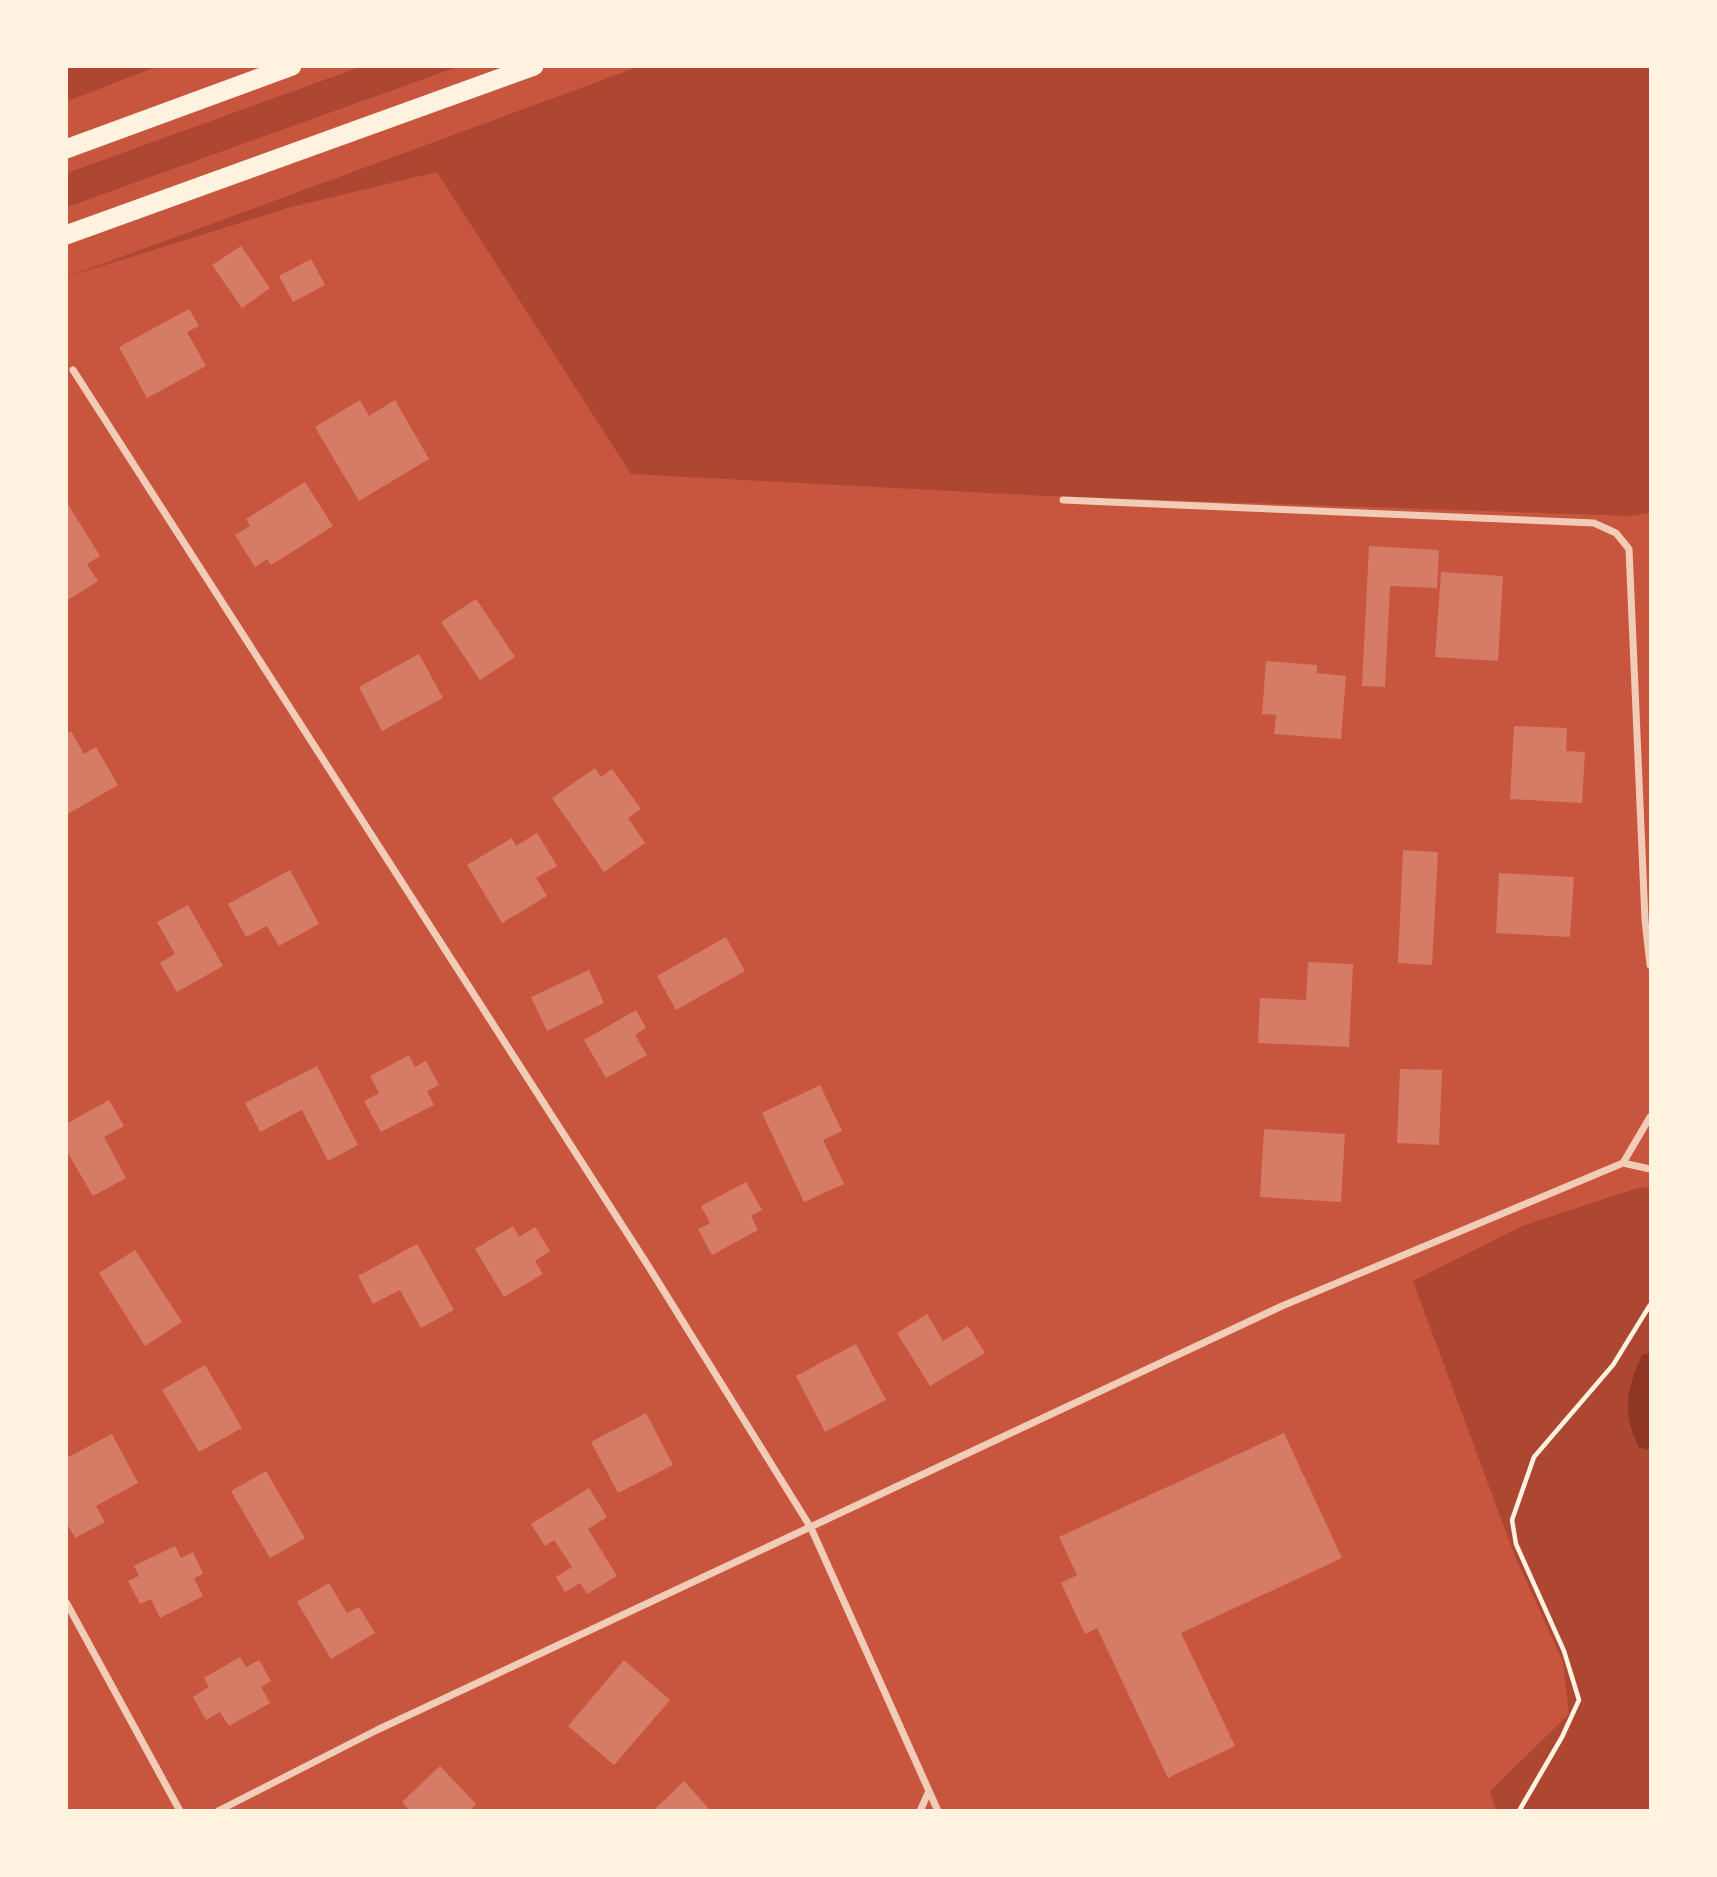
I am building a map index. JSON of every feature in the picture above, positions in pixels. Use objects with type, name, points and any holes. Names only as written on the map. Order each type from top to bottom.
[{"type":"highway","points":[[66,149],[292,66]]},
{"type":"highway","points":[[66,234],[534,66]]},
{"type":"street","points":[[73,370],[647,1264],[811,1528],[938,1811]]},
{"type":"street","points":[[1063,500],[1594,523],[1616,533],[1629,549],[1645,919],[1650,965]]},
{"type":"street","points":[[1623,1163],[1650,1117]]},
{"type":"street","points":[[218,1811],[377,1730],[1282,1306],[1623,1163],[1650,1169]]},
{"type":"street","points":[[66,1602],[180,1811]]},
{"type":"street","points":[[920,1811],[929,1791]]},
{"type":"path","points":[[1519,1811],[1562,1737],[1579,1700],[1564,1651],[1516,1544],[1512,1520],[1534,1457],[1613,1365],[1650,1305]]},
{"type":"shaded area","points":[[67,66],[156,66],[156,67],[67,101]]},
{"type":"shaded area","points":[[360,67],[457,67],[67,207],[67,173]]},
{"type":"shaded area","points":[[638,67],[1650,67],[1650,513],[1631,516],[1047,496],[631,474],[437,172],[291,207],[67,277]]},
{"type":"shaded area","points":[[1650,1187],[1650,1353],[1642,1356],[1632,1380],[1628,1412],[1639,1448],[1650,1450],[1650,1810],[1496,1810],[1490,1791],[1569,1714],[1563,1662],[1514,1554],[1413,1281],[1522,1226],[1638,1188]]},
{"type":"shaded area","points":[[1650,1353],[1650,1450],[1639,1448],[1633,1435],[1628,1402],[1632,1380],[1642,1355]]},
{"type":"building","points":[[241,246],[270,288],[242,308],[212,265]]},
{"type":"building","points":[[311,259],[325,285],[293,302],[279,276]]},
{"type":"building","points":[[189,309],[199,326],[187,332],[206,366],[147,398],[119,347]]},
{"type":"building","points":[[360,400],[369,416],[395,400],[429,459],[359,501],[315,427]]},
{"type":"building","points":[[305,482],[333,526],[271,565],[267,559],[255,567],[235,535],[250,526],[246,519]]},
{"type":"building","points":[[66,501],[100,556],[87,564],[98,581],[66,601]]},
{"type":"building","points":[[1369,546],[1439,550],[1437,588],[1390,586],[1385,687],[1362,686]]},
{"type":"building","points":[[1441,572],[1503,576],[1498,661],[1435,657]]},
{"type":"building","points":[[476,599],[515,657],[480,680],[441,622]]},
{"type":"building","points":[[419,654],[443,698],[382,731],[359,687]]},
{"type":"building","points":[[1266,661],[1317,665],[1317,673],[1346,676],[1341,739],[1274,734],[1276,715],[1262,714]]},
{"type":"building","points":[[1514,726],[1567,728],[1566,751],[1585,752],[1582,803],[1510,799]]},
{"type":"building","points":[[71,731],[84,754],[96,747],[118,785],[66,815],[66,734]]},
{"type":"building","points":[[595,768],[601,777],[612,769],[641,809],[628,818],[645,843],[604,872],[552,798]]},
{"type":"building","points":[[537,833],[557,866],[536,878],[547,896],[502,923],[467,865],[512,838],[516,846]]},
{"type":"building","points":[[1403,850],[1438,852],[1432,965],[1398,963]]},
{"type":"building","points":[[290,870],[319,924],[279,946],[267,926],[246,937],[228,904]]},
{"type":"building","points":[[1499,873],[1574,877],[1570,937],[1496,933]]},
{"type":"building","points":[[188,905],[223,966],[177,992],[160,963],[175,954],[157,922]]},
{"type":"building","points":[[726,937],[745,971],[676,1010],[657,976]]},
{"type":"building","points":[[1308,962],[1353,964],[1349,1047],[1258,1043],[1260,998],[1306,1000]]},
{"type":"building","points":[[589,970],[604,1003],[547,1031],[531,997]]},
{"type":"building","points":[[636,1010],[646,1028],[635,1035],[647,1055],[606,1078],[584,1040]]},
{"type":"building","points":[[409,1055],[415,1067],[426,1061],[439,1085],[427,1091],[434,1105],[381,1132],[364,1101],[379,1093],[370,1076]]},
{"type":"building","points":[[317,1066],[358,1145],[328,1161],[302,1110],[260,1132],[245,1103]]},
{"type":"building","points":[[1400,1069],[1442,1070],[1439,1145],[1397,1143]]},
{"type":"building","points":[[820,1085],[842,1131],[823,1140],[844,1184],[804,1202],[762,1113]]},
{"type":"building","points":[[109,1100],[124,1126],[104,1137],[126,1178],[93,1196],[66,1150],[66,1124]]},
{"type":"building","points":[[1264,1129],[1345,1134],[1341,1202],[1260,1197]]},
{"type":"building","points":[[746,1182],[762,1210],[751,1216],[758,1230],[712,1255],[698,1229],[710,1223],[701,1206]]},
{"type":"building","points":[[513,1226],[519,1237],[535,1227],[550,1251],[535,1261],[543,1274],[504,1297],[475,1249]]},
{"type":"building","points":[[417,1244],[454,1310],[421,1328],[400,1290],[373,1304],[358,1276]]},
{"type":"building","points":[[135,1250],[182,1322],[145,1346],[99,1273]]},
{"type":"building","points":[[927,1314],[943,1341],[968,1326],[985,1353],[930,1386],[897,1333]]},
{"type":"building","points":[[856,1344],[886,1400],[825,1432],[796,1376]]},
{"type":"building","points":[[205,1365],[242,1428],[199,1452],[162,1390]]},
{"type":"building","points":[[646,1413],[673,1465],[618,1493],[591,1442]]},
{"type":"building","points":[[1284,1433],[1342,1558],[1181,1633],[1235,1746],[1168,1778],[1097,1628],[1085,1634],[1061,1583],[1077,1575],[1059,1537]]},
{"type":"building","points":[[112,1434],[138,1483],[96,1506],[105,1522],[75,1538],[66,1522],[66,1458]]},
{"type":"building","points":[[266,1471],[305,1538],[270,1558],[231,1491]]},
{"type":"building","points":[[589,1488],[607,1517],[588,1529],[617,1576],[587,1594],[580,1583],[565,1592],[556,1577],[572,1567],[554,1540],[545,1546],[531,1524]]},
{"type":"building","points":[[175,1546],[181,1558],[193,1552],[203,1574],[194,1578],[203,1596],[160,1618],[151,1599],[140,1604],[128,1581],[139,1576],[134,1566]]},
{"type":"building","points":[[329,1583],[347,1613],[359,1607],[375,1633],[331,1659],[297,1602]]},
{"type":"building","points":[[240,1657],[246,1667],[259,1660],[271,1681],[261,1687],[270,1703],[229,1726],[220,1712],[206,1720],[193,1697],[209,1687],[204,1678]]},
{"type":"building","points":[[624,1660],[670,1700],[614,1765],[568,1726]]},
{"type":"building","points":[[440,1766],[476,1804],[469,1811],[410,1811],[402,1802]]},
{"type":"building","points":[[684,1781],[711,1811],[653,1811]]}]
